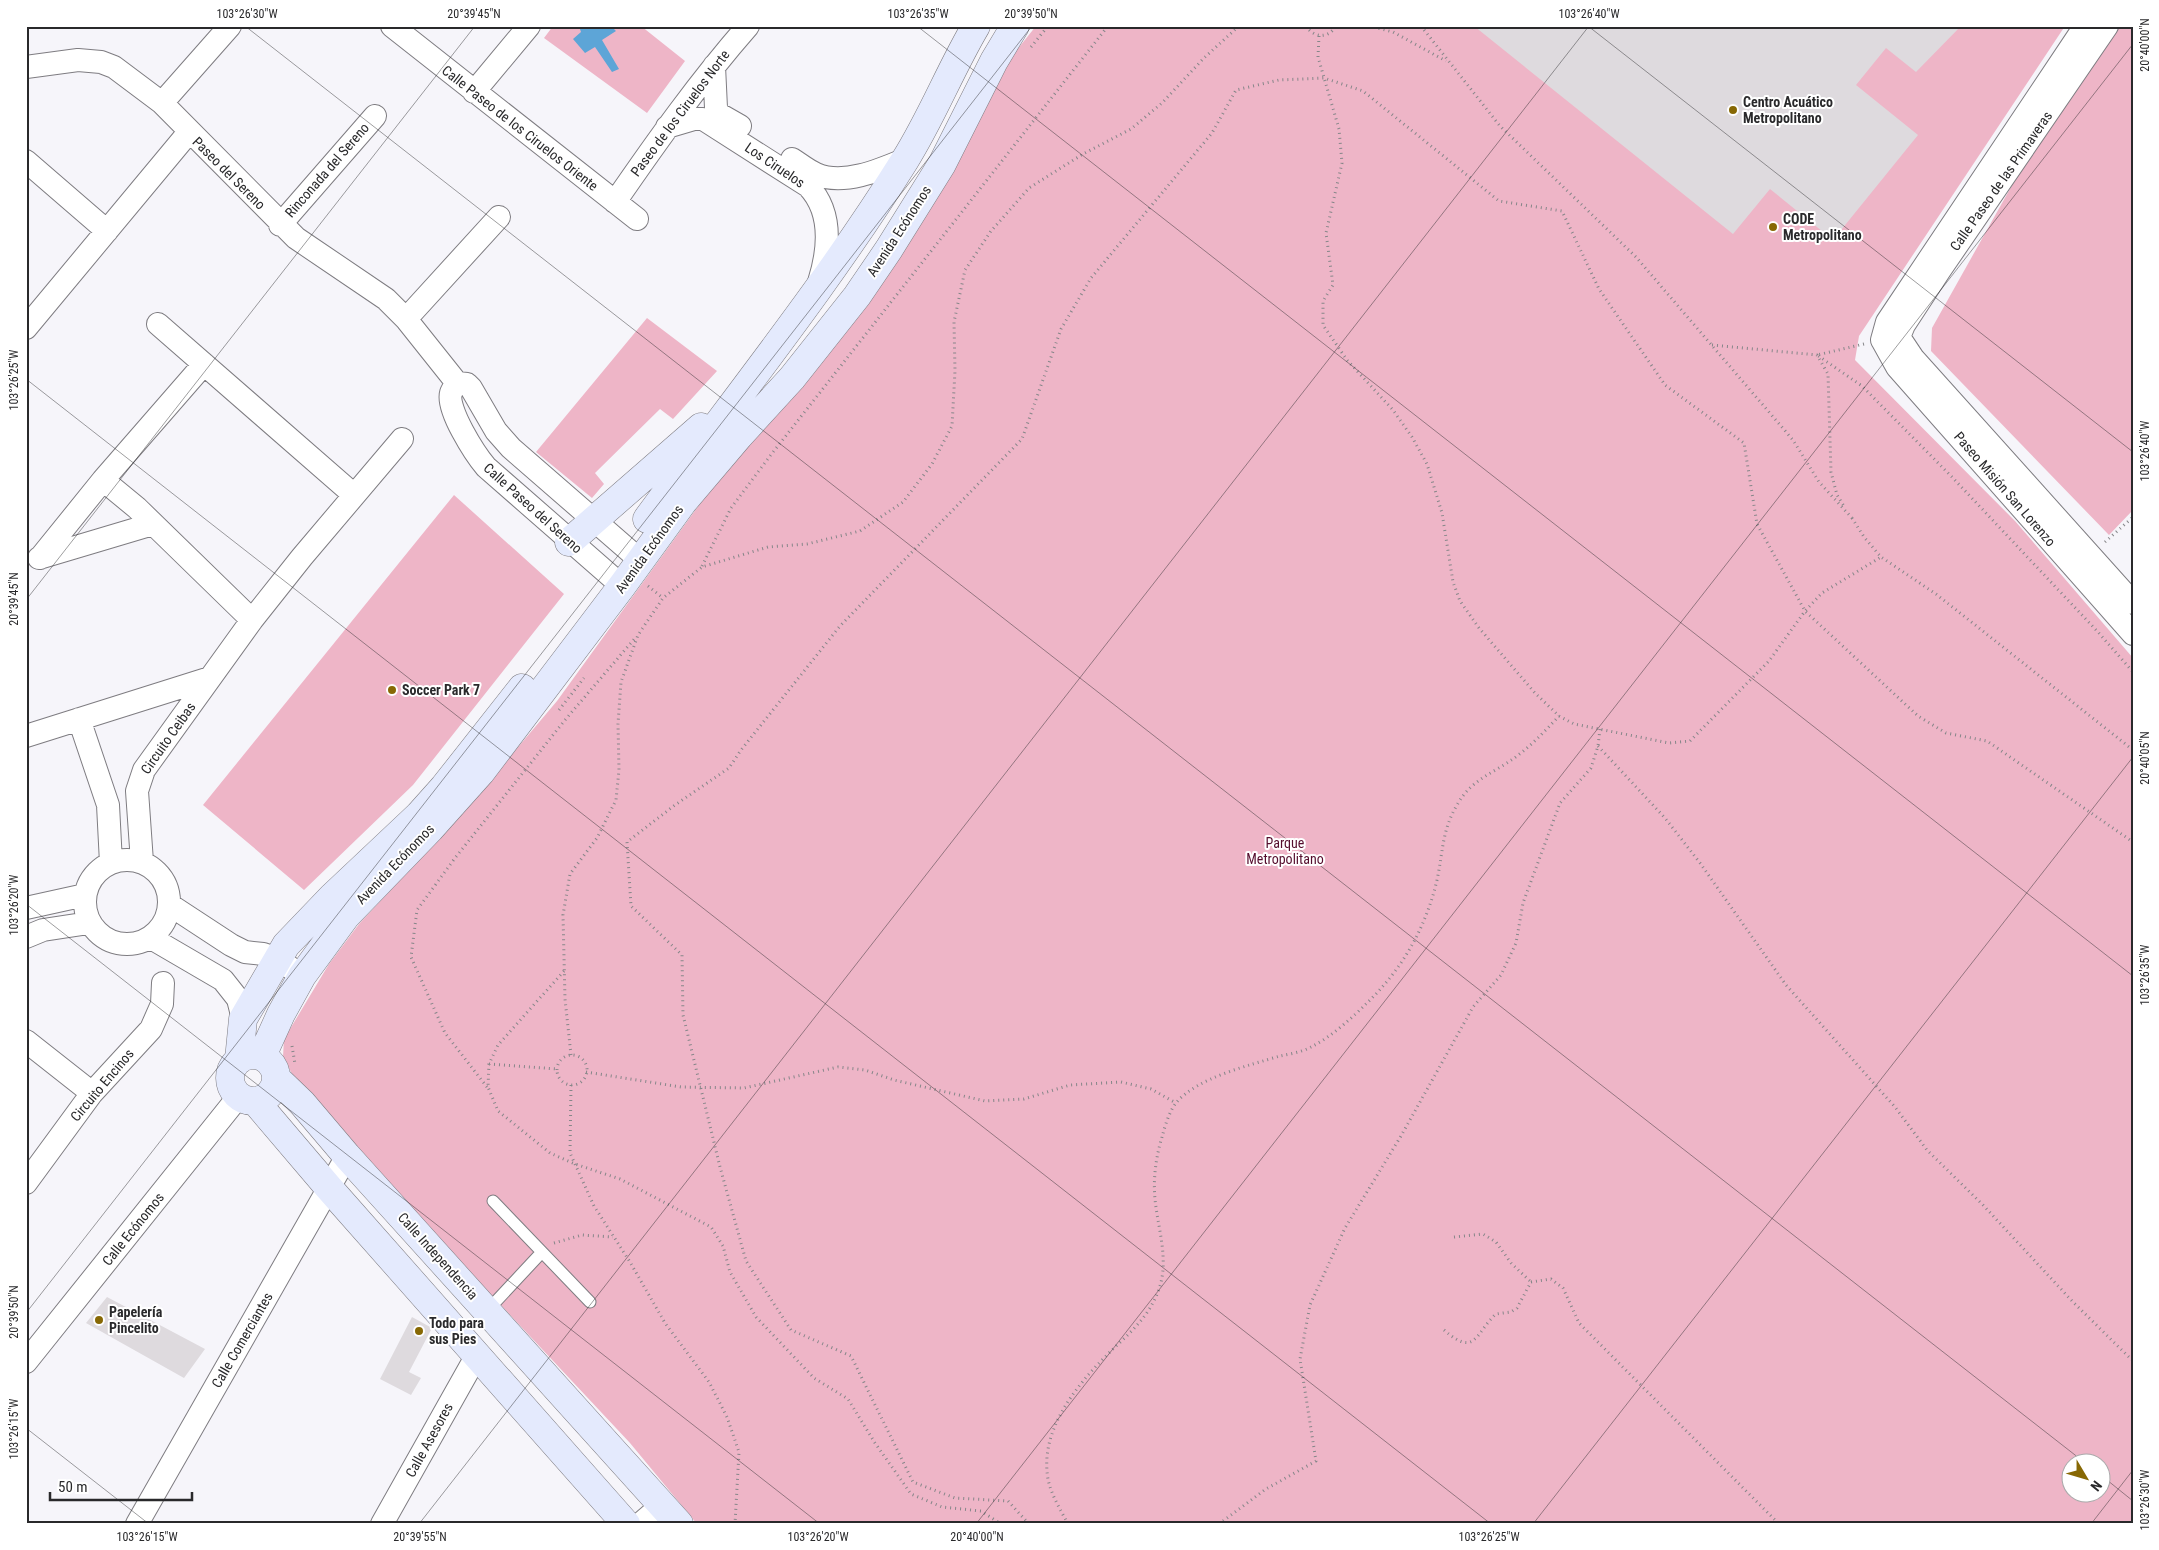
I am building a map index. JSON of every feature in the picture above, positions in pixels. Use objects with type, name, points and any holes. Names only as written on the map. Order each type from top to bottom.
[{"type":"street","points":[[162,104],[230,26]]},
{"type":"street","points":[[474,92],[529,26]]},
{"type":"street","name":"Paseo de los Ciruelos Norte","points":[[614,202],[714,66],[748,26]]},
{"type":"street","name":"Calle Paseo de las Primaveras","points":[[1891,339],[1887,322],[2085,26]]},
{"type":"street","name":"Calle Paseo de las Primaveras","points":[[1891,339],[1904,325],[2107,26]]},
{"type":"street","points":[[975,28],[1009,36]]},
{"type":"street","name":"Avenida Ecónomos","points":[[250,1058],[281,1014],[302,976],[346,916],[430,829],[556,645],[615,580],[738,395],[816,292],[906,158],[975,28]]},
{"type":"street","name":"Calle Paseo de los Ciruelos Oriente","points":[[398,31],[637,219]]},
{"type":"street","name":"Avenida Ecónomos","points":[[633,554],[684,502],[739,436],[779,393],[857,296],[889,250],[942,164],[1009,36]]},
{"type":"street","points":[[26,67],[78,60],[100,62],[114,66],[162,104],[189,132]]},
{"type":"street","name":"Los Ciruelos","points":[[714,66],[715,101],[719,114],[816,174],[830,177],[861,176],[906,158]]},
{"type":"street","name":"Rinconada del Sereno","points":[[280,225],[374,116]]},
{"type":"street","name":"Los Ciruelos","points":[[668,127],[694,119],[708,121],[808,186],[817,196],[823,209],[828,240],[824,267],[816,292]]},
{"type":"street","name":"Paseo del Sereno","points":[[26,328],[189,132],[280,225],[296,238],[386,299],[406,318],[456,383]]},
{"type":"street","points":[[26,161],[106,231]]},
{"type":"street","points":[[406,318],[499,217]]},
{"type":"street","points":[[158,324],[354,494]]},
{"type":"street","name":"Paseo Misión San Lorenzo","points":[[1891,339],[1913,358],[2133,603]]},
{"type":"street","name":"Paseo Misión San Lorenzo","points":[[1891,339],[1897,367],[2133,634]]},
{"type":"street","points":[[33,561],[204,364]]},
{"type":"street","points":[[755,372],[779,393]]},
{"type":"street","points":[[456,383],[467,384],[471,388],[496,431],[511,448],[633,554]]},
{"type":"street","name":"Calle Paseo del Sereno","points":[[456,383],[450,394],[451,406],[474,453],[486,468],[615,580]]},
{"type":"street","points":[[569,542],[738,395]]},
{"type":"street","name":"Circuito Ceibas","points":[[142,862],[137,791],[144,770],[252,620],[354,494],[402,439]]},
{"type":"street","points":[[102,480],[137,508],[252,620]]},
{"type":"street","points":[[33,561],[153,524]]},
{"type":"street","name":"Circuito Ceibas","points":[[26,736],[210,678]]},
{"type":"street","points":[[79,719],[108,805],[111,863]]},
{"type":"street","name":"Avenida Ecónomos","points":[[250,1058],[243,1019],[286,945],[332,896],[474,765]]},
{"type":"street","points":[[121,860],[142,862],[158,872],[167,888],[170,905],[167,918],[161,929],[151,938],[135,945],[117,944],[101,936],[89,923],[85,910],[85,895],[90,882],[98,871],[111,863],[121,860]]},
{"type":"street","points":[[26,908],[85,895]]},
{"type":"street","points":[[170,905],[231,945],[245,952],[263,954],[278,959],[302,976]]},
{"type":"street","points":[[26,937],[43,930],[89,923]]},
{"type":"street","points":[[151,938],[223,980],[238,999],[243,1019]]},
{"type":"street","name":"Circuito Encinos","points":[[26,1183],[92,1094],[151,1028],[162,1004],[163,983]]},
{"type":"street","points":[[26,1040],[92,1094]]},
{"type":"street","points":[[276,1078],[275,1069],[270,1061],[250,1058],[230,1074],[230,1082],[329,1188],[626,1524]]},
{"type":"street","name":"Calle Ecónomos","points":[[26,1362],[247,1099],[263,1099],[270,1094],[275,1087],[276,1078]]},
{"type":"street","name":"Calle Independencia","points":[[276,1078],[302,1103],[347,1156],[670,1514]]},
{"type":"street","name":"Calle Comerciantes","points":[[137,1524],[347,1156]]},
{"type":"street","name":"Calle Asesores","points":[[382,1524],[477,1356]]},
{"type":"street","points":[[640,1524],[670,1514]]},
{"type":"lane","points":[[493,1201],[590,1302]]},
{"type":"lane","points":[[487,1311],[542,1252]]},
{"type":"path","points":[[702,567],[731,508],[764,463],[1108,26]]},
{"type":"path","points":[[1000,1524],[981,1511],[942,1507],[911,1494],[875,1443],[848,1398],[814,1378],[756,1317],[730,1272],[723,1246],[711,1227],[620,1179],[575,1164],[550,1153],[498,1111],[488,1087],[445,1032],[411,957],[417,910],[455,858],[565,720],[638,635],[663,598],[702,567],[768,547],[807,544],[860,531],[903,502],[932,464],[952,426],[955,371],[954,322],[965,270],[991,230],[1029,188],[1083,154],[1131,130],[1162,103],[1204,58],[1239,26]]},
{"type":"path","points":[[1306,26],[1319,36],[1330,33],[1336,26]]},
{"type":"path","points":[[1369,26],[1393,32],[1449,63]]},
{"type":"path","points":[[1421,26],[1500,126],[1636,257],[1793,440],[1819,482],[1852,518]]},
{"type":"path","points":[[1319,36],[1318,57],[1339,129],[1342,163],[1326,233],[1333,285],[1323,301],[1323,326],[1347,360],[1393,410],[1412,437],[1427,464],[1442,512],[1453,582],[1460,601],[1479,628],[1535,693],[1559,716],[1574,724],[1668,743],[1690,741],[1769,660],[1805,611],[1822,593],[1881,557]]},
{"type":"path","points":[[1030,1524],[1008,1501],[955,1498],[913,1482],[851,1356],[791,1330],[746,1261],[720,1167],[683,1015],[682,955],[631,906],[628,842],[675,805],[729,768],[741,750],[840,626],[1022,439],[1061,329],[1091,278],[1212,133],[1236,90],[1279,80],[1324,78],[1364,91],[1499,201],[1562,211],[1599,289],[1665,385],[1744,443],[1757,524],[1805,611],[1918,716],[1946,732],[1987,741],[2133,842]]},
{"type":"path","points":[[1712,345],[1817,354],[1891,339]]},
{"type":"path","points":[[1817,354],[1828,374],[1830,472],[1837,495],[1864,537],[1881,557],[1936,594],[2133,750]]},
{"type":"path","points":[[1817,354],[1862,386],[1952,477],[2098,632],[2133,672]]},
{"type":"path","points":[[2090,555],[2133,517]]},
{"type":"path","points":[[571,1055],[563,916],[570,874],[597,838],[616,800],[619,770],[618,724],[621,682],[638,635]]},
{"type":"path","points":[[1068,1524],[1053,1497],[1047,1471],[1048,1446],[1054,1428],[1072,1396],[1111,1351],[1134,1330],[1150,1310],[1159,1290],[1163,1268],[1163,1247],[1155,1198],[1155,1161],[1165,1124],[1176,1103],[1200,1085],[1224,1074],[1310,1048],[1334,1032],[1378,993],[1406,957],[1421,929],[1430,907],[1438,877],[1446,825],[1458,802],[1471,786],[1535,742],[1559,716]]},
{"type":"path","points":[[1219,1524],[1266,1489],[1316,1461],[1300,1360],[1310,1306],[1345,1228],[1401,1136],[1473,1007],[1501,975],[1516,942],[1524,903],[1560,803],[1591,768],[1598,746],[1600,729]]},
{"type":"path","points":[[1598,746],[1665,818],[1700,863],[1786,985],[1889,1100],[1927,1150],[1983,1205],[2073,1302],[2133,1361]]},
{"type":"path","points":[[488,1087],[489,1064],[498,1044],[565,970]]},
{"type":"path","points":[[571,1055],[581,1058],[585,1063],[586,1072],[584,1079],[579,1083],[571,1085],[563,1082],[559,1077],[557,1069],[560,1061],[571,1055]]},
{"type":"path","points":[[489,1064],[557,1069]]},
{"type":"path","points":[[586,1072],[681,1087],[744,1088],[838,1067],[865,1070],[894,1080],[985,1102],[1024,1099],[1070,1086],[1121,1082],[1151,1089],[1176,1103]]},
{"type":"path","points":[[571,1085],[570,1153],[594,1206],[665,1323],[709,1382],[727,1417],[739,1452],[735,1524]]},
{"type":"path","points":[[1454,1237],[1483,1234],[1496,1242],[1512,1263],[1532,1282]]},
{"type":"path","points":[[542,1252],[557,1240],[582,1235],[614,1237]]},
{"type":"path","points":[[1532,1282],[1551,1279],[1563,1288],[1580,1323],[1779,1524]]},
{"type":"path","points":[[1444,1330],[1456,1340],[1471,1342],[1479,1337],[1496,1314],[1511,1312],[1517,1308],[1532,1282]]},
{"type":"green space","points":[[553,26],[641,26],[685,61],[647,113],[544,38]]},
{"type":"green space","name":"Parque Metropolitano","points":[[1036,26],[2065,26],[1859,336],[1855,360],[2015,521],[2133,658],[2133,1524],[697,1524],[630,1443],[468,1270],[292,1074],[283,1057],[284,1039],[329,964],[359,924],[464,811],[557,701],[723,472],[1016,51]]},
{"type":"green space","points":[[2116,26],[2133,26],[2133,510],[2109,535],[1931,351],[1932,328],[2020,171]]},
{"type":"green space","points":[[647,318],[717,371],[673,419],[660,409],[595,473],[604,484],[592,498],[536,452]]},
{"type":"green space","name":"Soccer Park 7","points":[[454,495],[564,594],[413,785],[304,890],[203,805]]},
{"type":"water","points":[[579,26],[589,26],[590,29],[594,26],[611,26],[616,31],[602,40],[619,69],[612,72],[595,47],[585,53],[573,39],[581,32]]},
{"type":"building","name":"Centro Acuático Metropolitano","points":[[1474,26],[1961,26],[1916,72],[1886,48],[1856,85],[1918,135],[1833,240],[1770,189],[1733,234]]},
{"type":"building","points":[[107,1297],[205,1349],[184,1378],[86,1323]]},
{"type":"building","points":[[412,1317],[432,1328],[409,1372],[421,1378],[411,1395],[380,1379]]},
{"type":"place","name":"Centro Acuático Metropolitano","points":[[1733,110]]},
{"type":"place","name":"CODE Metropolitano","points":[[1773,227]]},
{"type":"place","name":"Soccer Park 7","points":[[392,690]]},
{"type":"place","name":"Papelería Pincelito","points":[[99,1320]]},
{"type":"place","name":"Todo para sus Pies","points":[[419,1331]]}]
